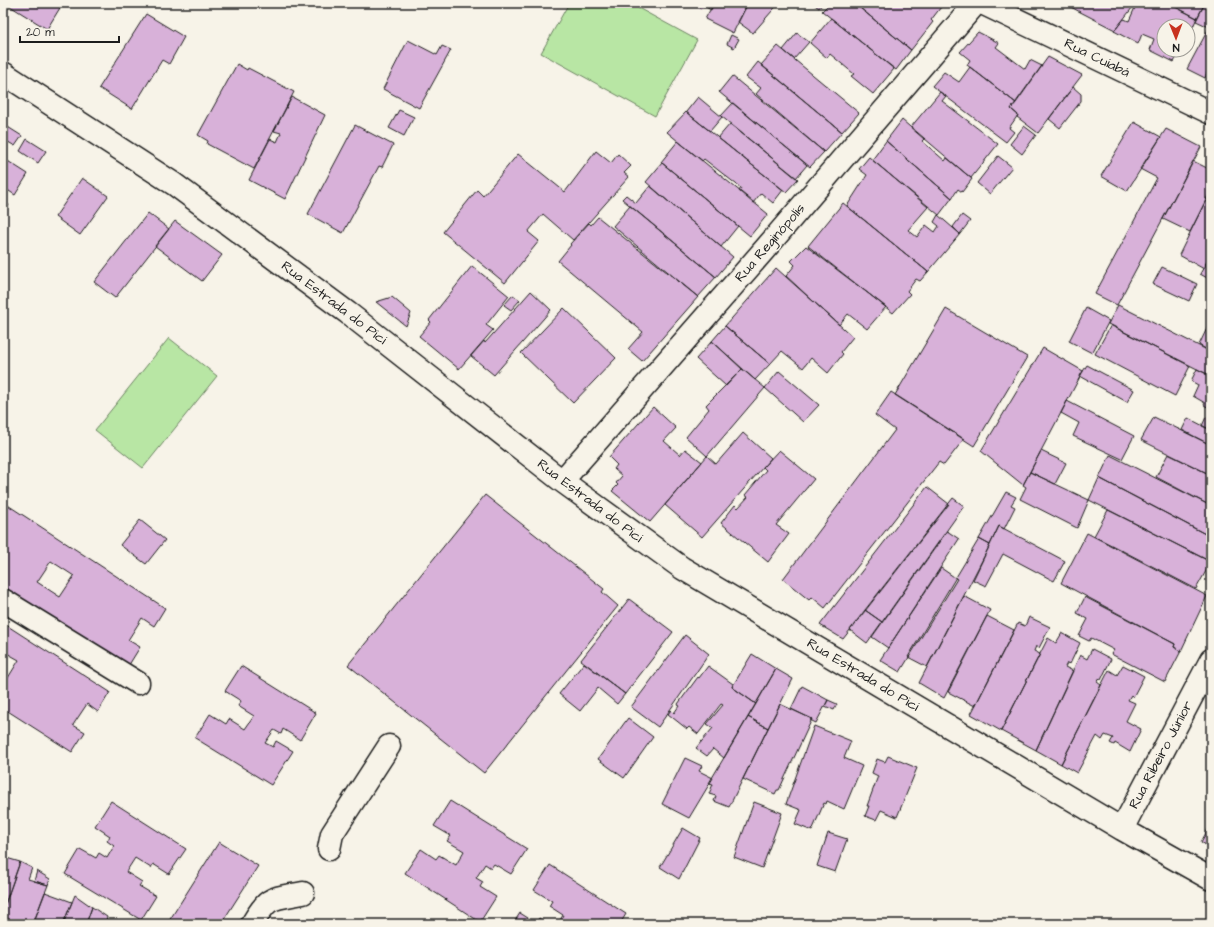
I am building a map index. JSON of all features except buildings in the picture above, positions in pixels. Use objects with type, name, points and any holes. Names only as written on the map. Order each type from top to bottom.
[{"type":"street","name":"Rua Reginópolis","points":[[562,481],[760,255],[976,3]]},
{"type":"street","name":"Rua Cuiabá","points":[[982,3],[1211,113]]},
{"type":"street","name":"Rua Estrada do Pici","points":[[3,73],[174,184],[348,313],[562,481],[682,568],[1122,829],[1211,879]]},
{"type":"street","points":[[3,600],[138,683]]},
{"type":"street","name":"Rua Ribeiro Júnior","points":[[1122,829],[1211,660]]},
{"type":"street","points":[[329,849],[332,834],[389,746]]},
{"type":"street","points":[[252,924],[262,907],[270,900],[303,892]]},
{"type":"green space","points":[[569,3],[629,3],[697,40],[655,116],[541,53]]},
{"type":"green space","points":[[169,338],[217,376],[143,468],[95,430]]}]
